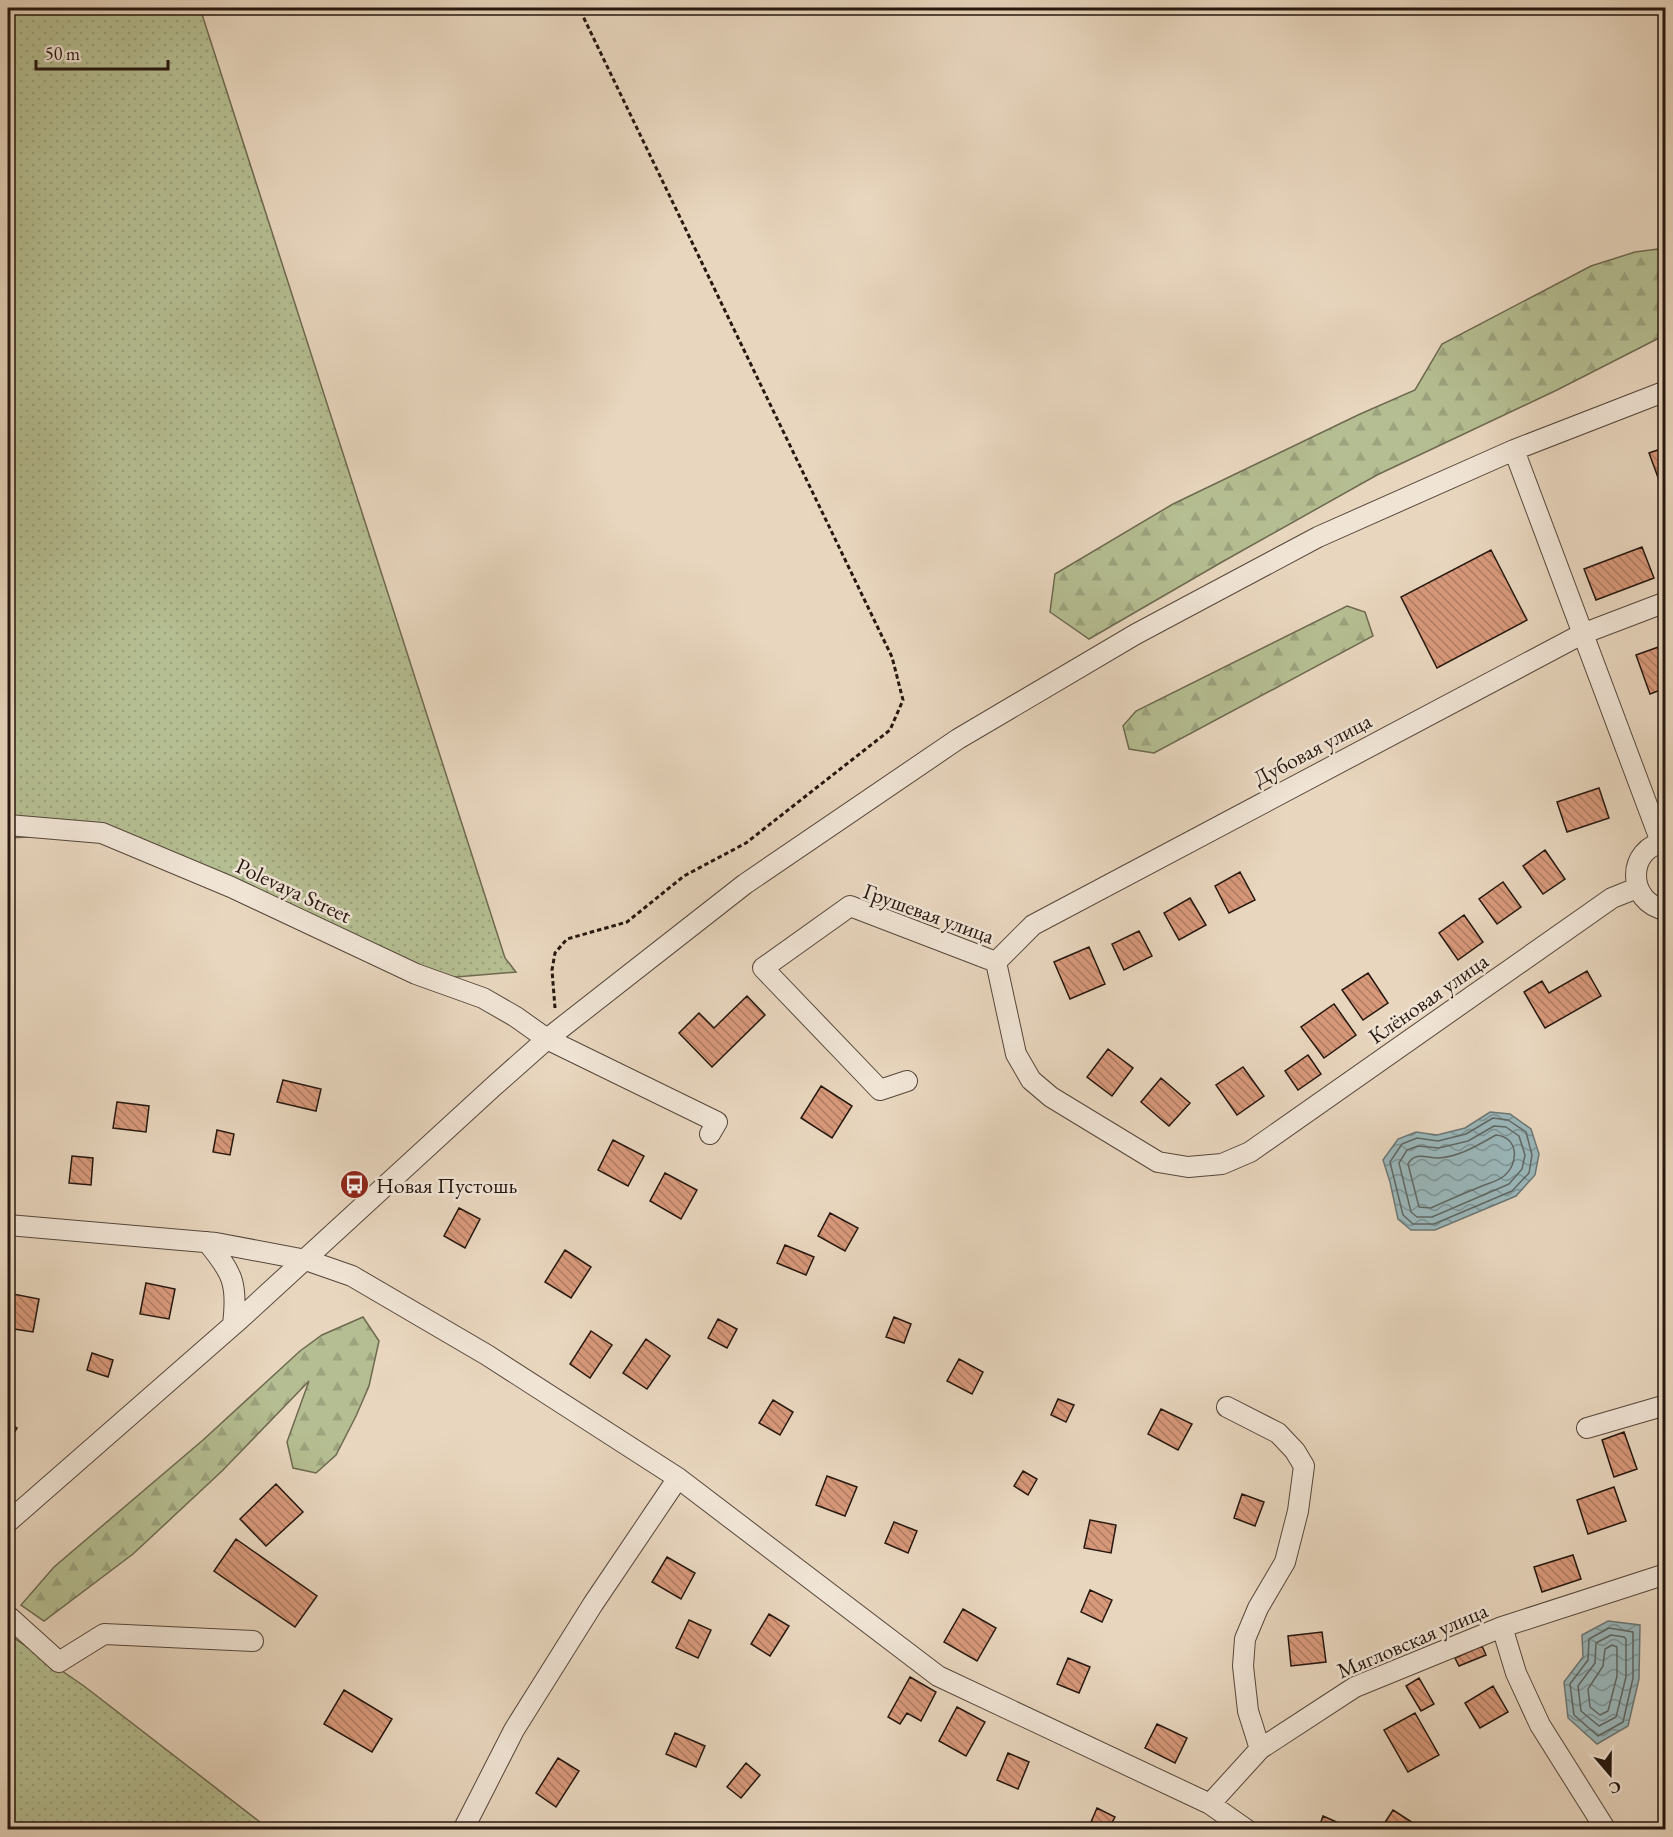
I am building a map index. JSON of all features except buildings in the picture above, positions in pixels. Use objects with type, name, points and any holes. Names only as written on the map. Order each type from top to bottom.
[{"type":"street","points":[[8,1521],[306,1260],[552,1035],[745,884],[958,739],[1136,634],[1318,537],[1514,450],[1665,391]]},
{"type":"street","points":[[1514,450],[1582,634],[1663,842],[1648,849],[1639,860],[1635,874],[1637,888],[1645,901],[1657,909],[1665,910]]},
{"type":"street","name":"Дубовая улица","points":[[996,962],[1033,925],[1582,634],[1665,602]]},
{"type":"street","name":"Polevaya Street","points":[[8,825],[102,832],[231,887],[416,974],[483,999],[717,1122],[710,1134]]},
{"type":"street","name":"Клёновая улица","points":[[1250,1152],[1612,898],[1637,888]]},
{"type":"street","name":"Грушевая улица","points":[[907,1081],[880,1090],[763,968],[850,906],[996,962],[1016,1054],[1031,1080],[1051,1097],[1158,1162],[1188,1167],[1222,1164],[1250,1152]]},
{"type":"street","points":[[8,1225],[207,1242],[306,1260],[352,1276],[487,1355],[678,1478],[938,1676],[1210,1804],[1247,1830]]},
{"type":"street","points":[[207,1242],[225,1264],[232,1280],[236,1295],[233,1325]]},
{"type":"street","points":[[1587,1428],[1665,1405]]},
{"type":"street","points":[[1227,1407],[1278,1433],[1295,1451],[1304,1466],[1298,1511],[1286,1562],[1258,1608],[1245,1639],[1244,1666],[1248,1711],[1260,1749]]},
{"type":"street","points":[[463,1830],[514,1730],[593,1604],[678,1478]]},
{"type":"street","name":"Мягловская улица","points":[[1210,1804],[1260,1749],[1355,1687],[1502,1627],[1665,1574]]},
{"type":"street","points":[[8,1616],[59,1662],[104,1635],[253,1641]]},
{"type":"street","points":[[1502,1627],[1516,1673],[1540,1725],[1606,1830]]},
{"type":"path","points":[[552,1035],[552,970],[555,953],[567,939],[627,921],[684,876],[746,843],[890,730],[903,700],[892,657],[579,8]]},
{"type":"green space","points":[[8,8],[200,8],[505,958],[516,972],[444,978],[93,834],[8,838]]},
{"type":"green space","points":[[1665,248],[1665,335],[1557,390],[1377,475],[1089,639],[1050,612],[1055,574],[1173,504],[1415,390],[1442,344],[1591,266],[1635,252]]},
{"type":"green space","points":[[1347,606],[1365,612],[1373,636],[1154,753],[1129,749],[1123,726],[1136,711]]},
{"type":"green space","points":[[363,1317],[379,1341],[369,1386],[336,1455],[316,1473],[293,1468],[287,1442],[309,1381],[222,1471],[133,1554],[44,1621],[21,1605],[54,1567],[203,1440],[300,1351],[322,1335]]},
{"type":"green space","points":[[8,1634],[84,1686],[269,1829],[8,1829]]},
{"type":"water","points":[[1490,1112],[1510,1114],[1531,1129],[1539,1154],[1535,1175],[1516,1196],[1435,1230],[1411,1230],[1398,1219],[1383,1160],[1398,1139],[1416,1132],[1437,1135],[1465,1128]]},
{"type":"water","points":[[1608,1621],[1640,1625],[1639,1679],[1628,1726],[1597,1744],[1568,1718],[1564,1682],[1583,1657],[1582,1635]]},
{"type":"place","name":"Новая Пустошь","points":[[355,1185]]}]
